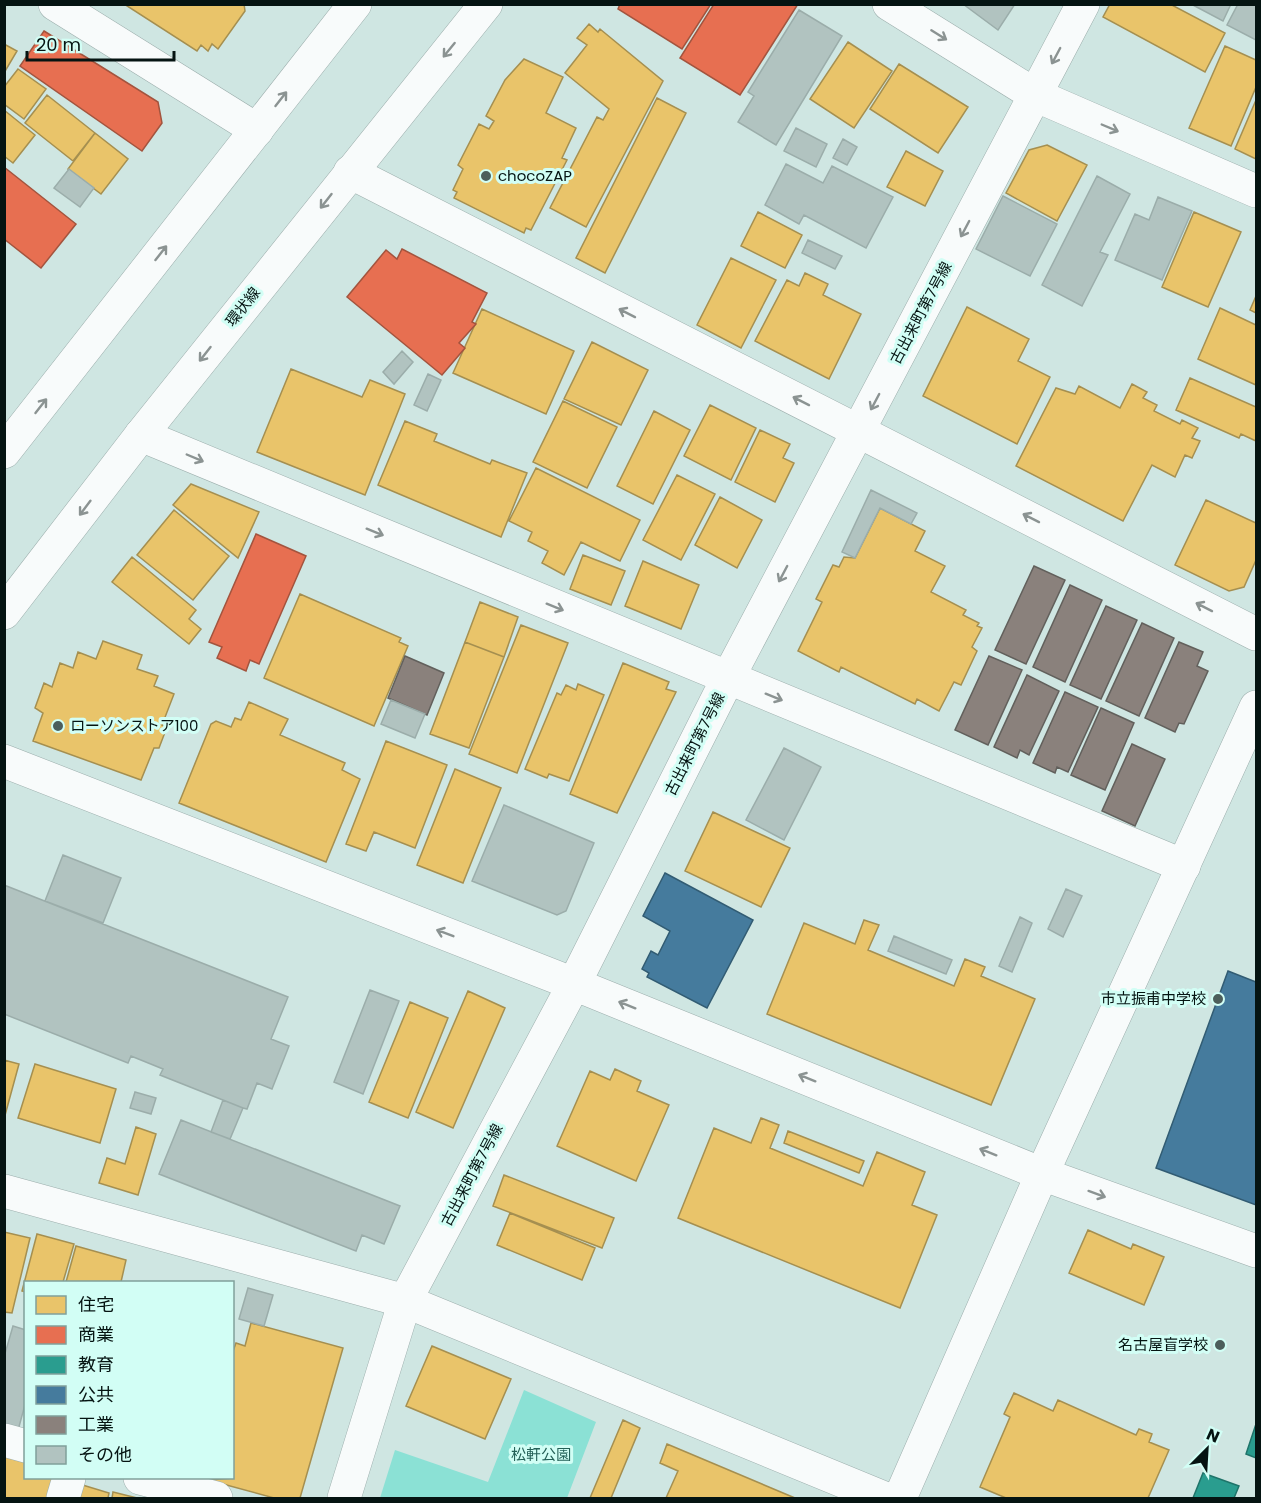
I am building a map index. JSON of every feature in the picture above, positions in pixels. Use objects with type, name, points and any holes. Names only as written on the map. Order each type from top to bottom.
[{"type":"street","points":[[55,4],[257,130]]},
{"type":"street","points":[[4,452],[355,4]]},
{"type":"street","name":"環状線","points":[[4,613],[141,435],[486,4]]},
{"type":"street","points":[[889,4],[1035,95],[1257,191]]},
{"type":"street","name":"古出来町第7号線","points":[[344,1498],[405,1301],[574,984],[728,678],[1083,4]]},
{"type":"street","points":[[350,172],[1257,634]]},
{"type":"street","points":[[141,435],[1184,866]]},
{"type":"street","points":[[900,1498],[1042,1174],[1257,708]]},
{"type":"street","points":[[4,761],[574,984],[1042,1174],[1257,1251]]},
{"type":"street","points":[[4,1191],[405,1301],[884,1498]]},
{"type":"street","points":[[4,1440],[24,1445]]},
{"type":"street","points":[[63,1498],[69,1479]]},
{"type":"street","points":[[144,1479],[216,1498]]},
{"type":"green space","name":"松軒公園","points":[[524,1390],[596,1422],[567,1498],[380,1498],[395,1450],[488,1482]]},
{"type":"building: 住宅","points":[[124,4],[244,4],[245,11],[218,49],[212,44],[208,51],[201,45],[197,51]]},
{"type":"building: 住宅","points":[[1110,4],[1170,4],[1225,33],[1205,72],[1103,17]]},
{"type":"building: 住宅","points":[[589,24],[598,32],[600,29],[663,81],[586,227],[550,208],[597,117],[603,120],[609,109],[565,73],[587,45],[577,38]]},
{"type":"building: 住宅","points":[[848,42],[892,71],[854,128],[810,99]]},
{"type":"building: 住宅","points":[[4,44],[17,51],[4,73]]},
{"type":"building: 住宅","points":[[1225,46],[1256,60],[1256,87],[1231,146],[1189,128]]},
{"type":"building: 住宅","points":[[524,59],[563,77],[546,113],[576,128],[562,158],[567,160],[531,230],[526,228],[524,233],[454,198],[457,192],[453,190],[463,169],[458,165],[479,124],[489,129],[494,121],[486,116],[505,80]]},
{"type":"building: 住宅","points":[[899,64],[968,107],[938,153],[870,109]]},
{"type":"building: 住宅","points":[[18,69],[46,89],[24,119],[4,104],[4,87]]},
{"type":"building: 住宅","points":[[47,95],[95,133],[73,161],[25,123]]},
{"type":"building: 住宅","points":[[657,98],[686,113],[605,273],[576,258]]},
{"type":"building: 住宅","points":[[1256,100],[1256,159],[1235,149]]},
{"type":"building: 住宅","points":[[4,110],[35,135],[13,163],[4,156]]},
{"type":"building: 住宅","points":[[95,133],[128,159],[101,194],[68,169]]},
{"type":"building: 住宅","points":[[1047,145],[1087,165],[1057,221],[1006,193],[1029,150]]},
{"type":"building: 住宅","points":[[906,151],[943,171],[925,206],[887,187]]},
{"type":"building: 住宅","points":[[758,212],[802,235],[785,268],[741,246]]},
{"type":"building: 住宅","points":[[1194,212],[1241,232],[1208,307],[1162,287]]},
{"type":"building: 住宅","points":[[731,258],[776,280],[741,348],[697,325]]},
{"type":"building: 住宅","points":[[805,273],[828,284],[823,295],[861,314],[829,379],[755,341],[787,280],[799,286]]},
{"type":"building: 住宅","points":[[1256,296],[1256,313],[1250,310]]},
{"type":"building: 住宅","points":[[967,307],[1029,339],[1018,361],[1050,377],[1017,444],[923,396]]},
{"type":"building: 住宅","points":[[1220,308],[1256,325],[1256,385],[1198,359]]},
{"type":"building: 住宅","points":[[482,309],[574,351],[546,414],[453,373]]},
{"type":"building: 住宅","points":[[592,342],[648,370],[621,425],[564,399]]},
{"type":"building: 住宅","points":[[291,369],[362,397],[370,380],[405,394],[365,495],[257,452]]},
{"type":"building: 住宅","points":[[1190,378],[1256,407],[1256,441],[1241,434],[1239,438],[1176,410]]},
{"type":"building: 住宅","points":[[1132,384],[1147,392],[1143,398],[1157,405],[1154,411],[1180,424],[1182,420],[1198,428],[1192,438],[1200,441],[1192,458],[1185,455],[1175,477],[1152,465],[1123,521],[1016,466],[1056,388],[1075,394],[1079,386],[1120,408]]},
{"type":"building: 住宅","points":[[563,401],[617,427],[587,488],[533,462]]},
{"type":"building: 住宅","points":[[710,405],[756,428],[731,480],[684,456]]},
{"type":"building: 住宅","points":[[654,411],[690,430],[653,504],[617,486]]},
{"type":"building: 住宅","points":[[405,421],[437,434],[434,441],[490,464],[492,460],[527,473],[501,537],[378,485]]},
{"type":"building: 住宅","points":[[760,430],[790,444],[783,458],[794,463],[775,502],[735,482]]},
{"type":"building: 住宅","points":[[536,468],[640,520],[620,561],[581,542],[564,575],[542,563],[548,551],[528,541],[532,532],[509,521]]},
{"type":"building: 住宅","points":[[677,475],[715,494],[681,560],[643,540]]},
{"type":"building: 住宅","points":[[191,484],[259,512],[238,558],[173,505]]},
{"type":"building: 住宅","points":[[720,497],[762,520],[737,568],[695,545]]},
{"type":"building: 住宅","points":[[1206,500],[1256,523],[1256,560],[1244,587],[1229,591],[1175,565]]},
{"type":"building: 住宅","points":[[880,508],[925,531],[915,551],[945,566],[931,592],[966,610],[963,615],[979,623],[977,626],[982,628],[972,647],[977,651],[961,685],[954,682],[939,711],[917,699],[915,704],[841,667],[839,672],[798,651],[822,602],[816,599],[833,565],[839,567],[844,557],[855,558]]},
{"type":"building: 住宅","points":[[174,510],[229,556],[193,600],[137,555]]},
{"type":"building: 住宅","points":[[583,555],[625,571],[611,605],[570,589]]},
{"type":"building: 住宅","points":[[132,557],[196,610],[189,619],[201,629],[189,644],[112,582]]},
{"type":"building: 住宅","points":[[643,561],[699,585],[681,629],[625,606]]},
{"type":"building: 住宅","points":[[300,594],[401,638],[399,642],[408,646],[374,726],[264,678]]},
{"type":"building: 住宅","points":[[480,602],[518,617],[504,657],[465,642]]},
{"type":"building: 住宅","points":[[521,625],[568,643],[517,773],[469,754]]},
{"type":"building: 住宅","points":[[103,641],[142,655],[137,669],[158,676],[154,686],[174,694],[162,725],[167,727],[159,748],[154,748],[141,780],[33,741],[43,713],[35,708],[44,683],[52,687],[60,663],[73,668],[78,652],[96,659]]},
{"type":"building: 住宅","points":[[465,642],[504,657],[469,748],[430,734]]},
{"type":"building: 住宅","points":[[623,663],[669,682],[666,689],[676,692],[617,813],[570,794]]},
{"type":"building: 住宅","points":[[578,684],[604,695],[569,781],[549,774],[547,778],[525,769],[557,693],[561,695],[566,685],[576,690]]},
{"type":"building: 住宅","points":[[249,702],[288,719],[280,735],[345,763],[342,770],[360,779],[326,862],[179,803],[211,724],[216,721],[231,727],[235,718],[241,720]]},
{"type":"building: 住宅","points":[[386,741],[447,765],[415,848],[374,832],[366,851],[346,844]]},
{"type":"building: 住宅","points":[[455,769],[501,788],[463,883],[417,865]]},
{"type":"building: 住宅","points":[[713,812],[790,848],[761,907],[685,871]]},
{"type":"building: 住宅","points":[[864,920],[879,925],[868,950],[954,986],[965,959],[985,967],[981,976],[1035,999],[991,1105],[767,1014],[804,923],[855,944]]},
{"type":"building: 住宅","points":[[468,991],[505,1008],[453,1128],[416,1112]]},
{"type":"building: 住宅","points":[[410,1002],[448,1018],[408,1118],[369,1102]]},
{"type":"building: 住宅","points":[[4,1060],[19,1064],[4,1119]]},
{"type":"building: 住宅","points":[[35,1064],[116,1089],[100,1143],[18,1118]]},
{"type":"building: 住宅","points":[[615,1069],[641,1081],[637,1091],[669,1105],[636,1181],[557,1146],[590,1071],[610,1080]]},
{"type":"building: 住宅","points":[[761,1118],[779,1125],[770,1148],[863,1186],[877,1152],[925,1172],[912,1205],[937,1215],[900,1308],[678,1218],[714,1128],[751,1143]]},
{"type":"building: 住宅","points":[[136,1127],[156,1134],[138,1195],[99,1183],[107,1158],[125,1164]]},
{"type":"building: 住宅","points":[[788,1131],[864,1161],[859,1173],[784,1143]]},
{"type":"building: 住宅","points":[[504,1175],[614,1218],[602,1248],[493,1206]]},
{"type":"building: 住宅","points":[[510,1213],[595,1248],[582,1280],[497,1245]]},
{"type":"building: 住宅","points":[[1088,1230],[1131,1249],[1133,1244],[1164,1257],[1144,1305],[1069,1273]]},
{"type":"building: 住宅","points":[[4,1232],[30,1238],[12,1313],[4,1312]]},
{"type":"building: 住宅","points":[[37,1234],[74,1244],[63,1281],[25,1281]]},
{"type":"building: 住宅","points":[[76,1246],[126,1260],[121,1281],[66,1281]]},
{"type":"building: 住宅","points":[[251,1323],[343,1348],[300,1498],[274,1498],[208,1480],[234,1479],[234,1348],[236,1343],[245,1346]]},
{"type":"building: 住宅","points":[[432,1346],[511,1379],[485,1439],[406,1406]]},
{"type":"building: 住宅","points":[[1014,1393],[1053,1411],[1058,1400],[1136,1435],[1139,1429],[1152,1434],[1149,1442],[1169,1450],[1148,1498],[1006,1498],[980,1487],[1010,1417],[1004,1414]]},
{"type":"building: 住宅","points":[[623,1420],[640,1428],[611,1498],[590,1498]]},
{"type":"building: 住宅","points":[[667,1444],[795,1498],[666,1498],[678,1471],[660,1463]]},
{"type":"building: 住宅","points":[[5,1456],[24,1461],[24,1479],[56,1479],[50,1498],[4,1498]]},
{"type":"building: 住宅","points":[[76,1483],[109,1493],[108,1498],[72,1498]]},
{"type":"building: 住宅","points":[[113,1492],[137,1498],[112,1498]]},
{"type":"building: 商業","points":[[620,4],[711,4],[682,49],[618,9]]},
{"type":"building: 商業","points":[[714,4],[798,4],[740,95],[680,58]]},
{"type":"building: 商業","points":[[44,31],[158,102],[162,123],[142,151],[20,66]]},
{"type":"building: 商業","points":[[4,167],[76,224],[41,268],[4,239]]},
{"type":"building: 商業","points":[[402,249],[487,293],[472,322],[476,324],[459,343],[465,348],[442,375],[347,297],[386,250],[397,259]]},
{"type":"building: 商業","points":[[256,534],[306,556],[259,664],[250,660],[246,671],[217,658],[222,647],[209,642]]},
{"type":"building: 教育","points":[[1256,1424],[1256,1458],[1246,1454]]},
{"type":"building: 教育","points":[[1203,1473],[1239,1486],[1234,1498],[1193,1498]]},
{"type":"building: 公共","points":[[665,873],[753,920],[707,1008],[647,977],[649,973],[642,969],[651,951],[658,955],[670,931],[643,916]]},
{"type":"building: 公共","points":[[1228,971],[1256,982],[1256,1205],[1156,1168]]},
{"type":"building: 工業","points":[[1034,566],[1065,580],[1026,664],[995,650]]},
{"type":"building: 工業","points":[[1070,585],[1102,600],[1065,682],[1033,667]]},
{"type":"building: 工業","points":[[1106,606],[1137,620],[1101,699],[1070,685]]},
{"type":"building: 工業","points":[[1142,623],[1174,638],[1139,716],[1106,701]]},
{"type":"building: 工業","points":[[1179,642],[1203,652],[1197,666],[1208,671],[1184,724],[1179,723],[1175,732],[1145,718]]},
{"type":"building: 工業","points":[[405,656],[444,673],[427,715],[388,698]]},
{"type":"building: 工業","points":[[989,656],[1022,670],[988,745],[955,730]]},
{"type":"building: 工業","points":[[1027,675],[1059,691],[1029,755],[1020,750],[1017,758],[994,747]]},
{"type":"building: 工業","points":[[1065,692],[1098,707],[1068,772],[1057,767],[1055,773],[1033,763]]},
{"type":"building: 工業","points":[[1101,708],[1134,723],[1105,790],[1071,775]]},
{"type":"building: 工業","points":[[1132,744],[1165,759],[1135,826],[1102,811]]},
{"type":"building: その他","points":[[963,4],[1015,4],[998,30]]},
{"type":"building: その他","points":[[1191,4],[1231,4],[1223,21]]},
{"type":"building: その他","points":[[1238,4],[1256,4],[1256,40],[1227,25]]},
{"type":"building: その他","points":[[799,10],[842,36],[776,145],[738,122],[754,96],[748,92]]},
{"type":"building: その他","points":[[796,128],[827,144],[816,167],[784,151]]},
{"type":"building: その他","points":[[843,139],[857,147],[847,165],[833,158]]},
{"type":"building: その他","points":[[786,164],[823,183],[832,166],[893,197],[866,248],[804,215],[799,224],[765,205]]},
{"type":"building: その他","points":[[69,169],[94,188],[80,207],[54,188]]},
{"type":"building: その他","points":[[1097,176],[1130,194],[1100,252],[1108,255],[1082,306],[1042,285]]},
{"type":"building: その他","points":[[1003,196],[1057,224],[1030,276],[976,249]]},
{"type":"building: その他","points":[[1158,197],[1192,211],[1162,280],[1115,260],[1135,214],[1149,220]]},
{"type":"building: その他","points":[[808,240],[842,256],[835,269],[802,253]]},
{"type":"building: その他","points":[[402,351],[413,362],[394,384],[383,372]]},
{"type":"building: その他","points":[[428,374],[441,380],[427,411],[414,405]]},
{"type":"building: その他","points":[[871,490],[917,513],[911,524],[880,508],[855,558],[842,552]]},
{"type":"building: その他","points":[[391,700],[425,714],[415,738],[381,724]]},
{"type":"building: その他","points":[[784,748],[821,767],[784,840],[746,820]]},
{"type":"building: その他","points":[[504,805],[594,843],[566,911],[557,915],[472,881]]},
{"type":"building: その他","points":[[63,855],[121,878],[103,923],[45,901]]},
{"type":"building: その他","points":[[4,885],[288,997],[271,1039],[289,1046],[272,1089],[257,1083],[247,1109],[243,1108],[160,1075],[163,1069],[131,1056],[128,1063],[4,1014]]},
{"type":"building: その他","points":[[1066,889],[1082,896],[1063,937],[1048,929]]},
{"type":"building: その他","points":[[1020,917],[1032,923],[1012,972],[999,966]]},
{"type":"building: その他","points":[[894,936],[952,960],[946,974],[888,951]]},
{"type":"building: その他","points":[[370,990],[399,1001],[363,1094],[334,1082]]},
{"type":"building: その他","points":[[135,1092],[156,1098],[151,1114],[130,1108]]},
{"type":"building: その他","points":[[223,1100],[243,1108],[230,1139],[211,1132]]},
{"type":"building: その他","points":[[181,1120],[400,1206],[384,1244],[362,1235],[356,1251],[159,1174]]},
{"type":"building: その他","points":[[248,1288],[273,1295],[264,1326],[239,1319]]},
{"type":"building: その他","points":[[13,1326],[24,1329],[24,1408],[17,1434],[4,1430],[4,1357]]},
{"type":"place","name":"chocoZAP","points":[[486,176]]},
{"type":"place","name":"ローソンストア100","points":[[58,726]]},
{"type":"place","name":"市立振甫中学校","points":[[1218,999]]},
{"type":"place","name":"名古屋盲学校","points":[[1220,1345]]}]
